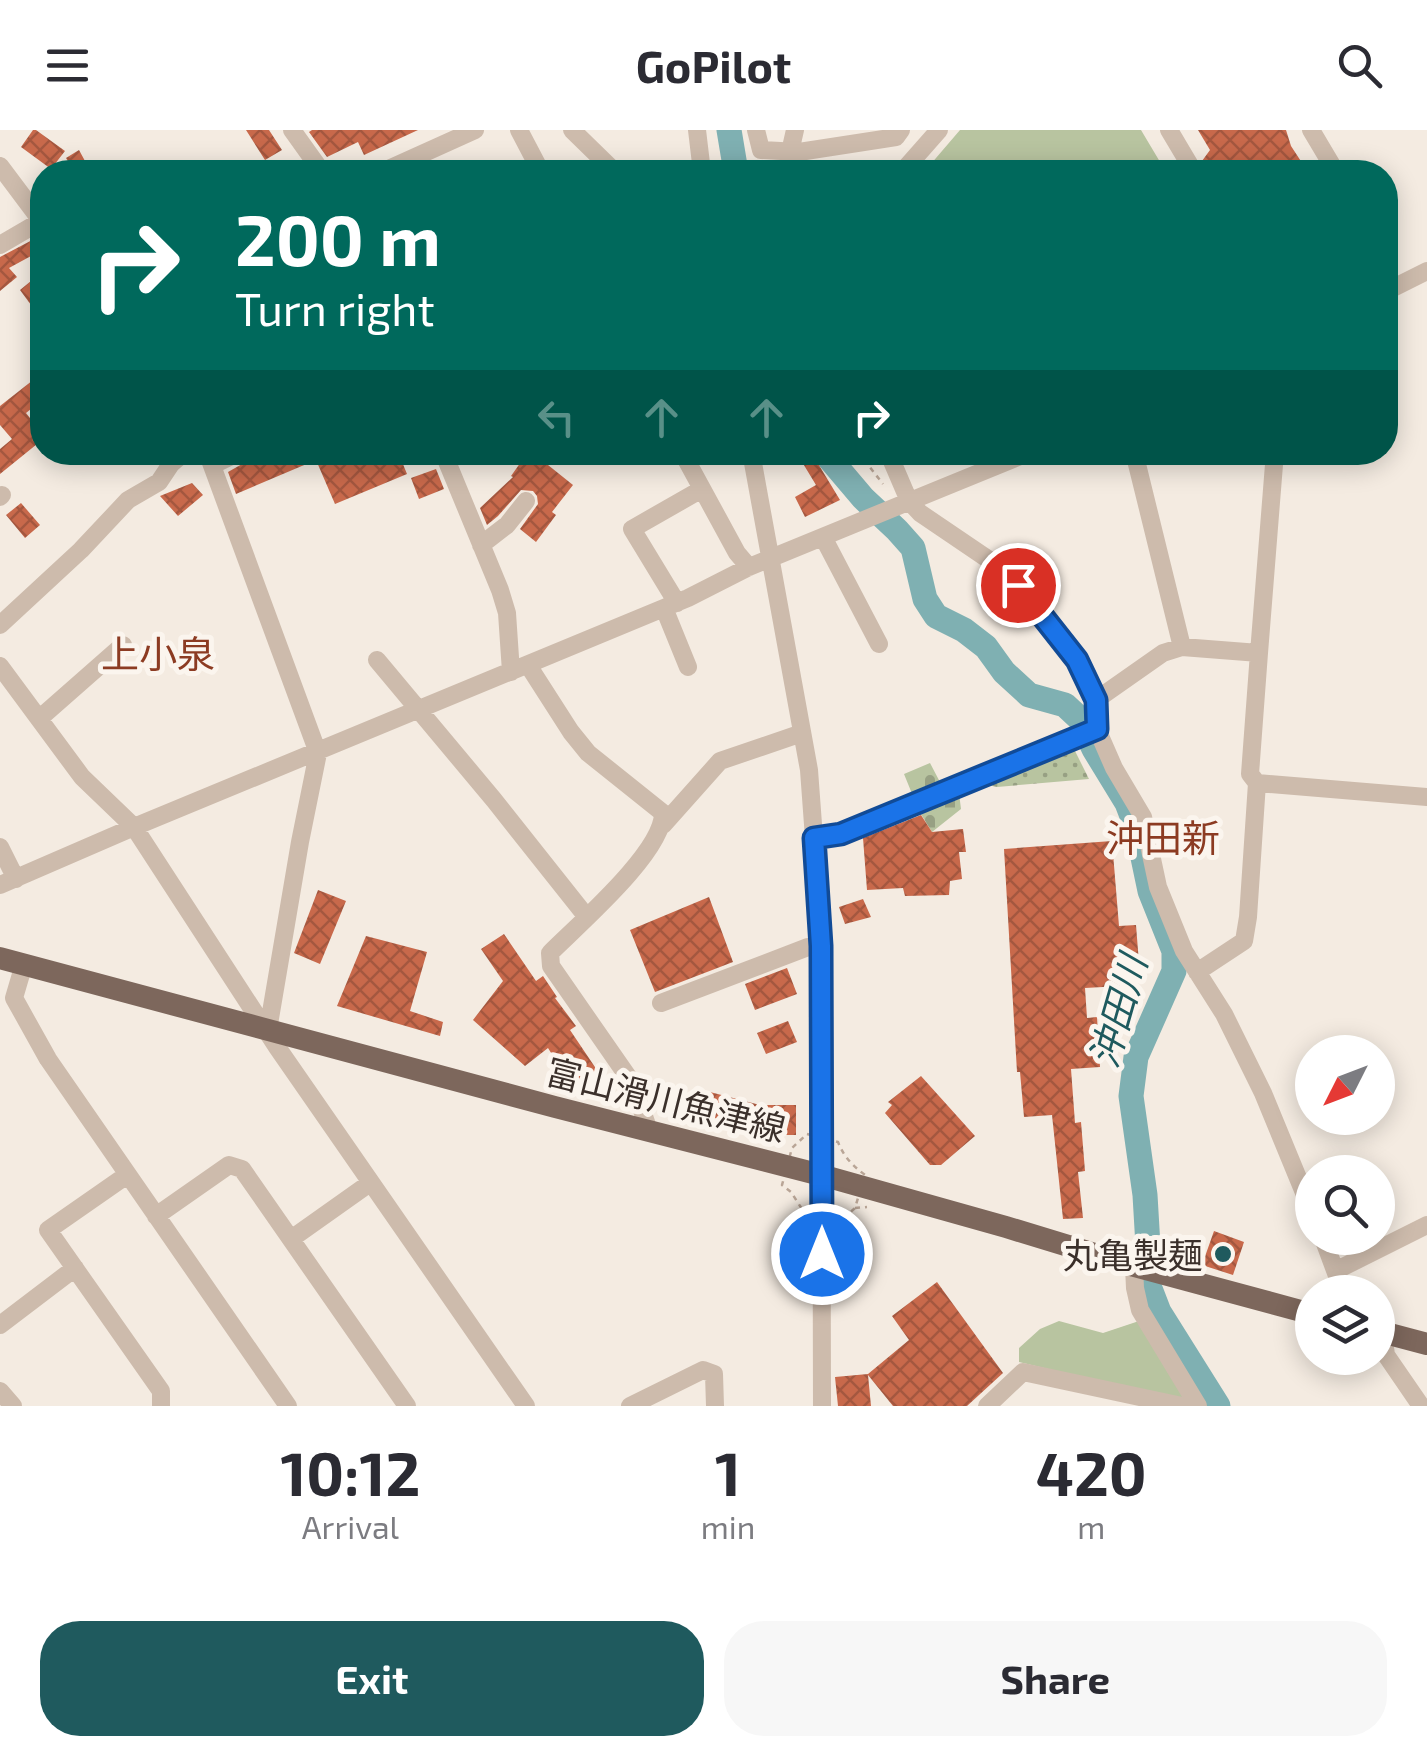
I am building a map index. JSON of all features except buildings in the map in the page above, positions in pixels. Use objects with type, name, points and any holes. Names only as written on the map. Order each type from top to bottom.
[{"type":"main road","name":"富山滑川魚津線","points":[[0,958],[821,1175],[1295,1309]]},
{"type":"main road","points":[[1395,1336],[1427,1344]]},
{"type":"street","points":[[292,130],[313,160]]},
{"type":"street","points":[[409,160],[476,130]]},
{"type":"street","points":[[519,130],[535,160]]},
{"type":"street","points":[[572,130],[603,160]]},
{"type":"street","points":[[697,130],[701,160]]},
{"type":"street","points":[[756,130],[761,150],[790,152],[828,138],[898,132]]},
{"type":"street","points":[[790,152],[794,130]]},
{"type":"street","points":[[913,160],[939,130]]},
{"type":"street","points":[[1169,130],[1187,160]]},
{"type":"street","points":[[1311,130],[1329,160]]},
{"type":"street","points":[[0,166],[30,205]]},
{"type":"street","points":[[0,245],[30,228]]},
{"type":"street","points":[[1398,285],[1427,270]]},
{"type":"street","points":[[0,625],[128,500],[159,482],[170,465]]},
{"type":"street","points":[[212,465],[318,753],[268,1030]]},
{"type":"street","points":[[448,465],[500,590],[519,668],[588,752],[663,813],[663,825]]},
{"type":"street","points":[[689,465],[737,553],[749,567]]},
{"type":"street","points":[[753,465],[809,770],[814,838],[821,946],[822,1406]]},
{"type":"street","points":[[892,465],[904,503],[1004,570],[1077,660],[1096,700],[1097,729],[1114,768],[1143,817],[1158,887],[1184,951],[1224,1014],[1295,1171]]},
{"type":"street","points":[[0,847],[8,882],[998,465]]},
{"type":"street","points":[[1137,465],[1182,646]]},
{"type":"street","points":[[1197,972],[1244,941],[1248,917],[1256,783],[1250,774],[1274,465]]},
{"type":"street","points":[[688,667],[670,606],[632,529],[702,490]]},
{"type":"street","points":[[482,546],[508,525],[526,501]]},
{"type":"street","points":[[823,537],[879,644]]},
{"type":"street","points":[[40,718],[123,645]]},
{"type":"street","points":[[1096,700],[1163,653],[1182,646],[1259,653]]},
{"type":"street","points":[[377,660],[586,916]]},
{"type":"street","points":[[0,666],[82,777],[134,828],[276,1047],[526,1406]]},
{"type":"street","points":[[814,838],[841,834],[1097,729]]},
{"type":"street","points":[[649,1131],[633,1084],[551,966],[550,953],[630,875],[663,825],[720,761],[802,733]]},
{"type":"street","points":[[1256,783],[1427,797]]},
{"type":"street","points":[[661,1003],[808,947],[821,946]]},
{"type":"street","points":[[24,964],[14,998],[48,1058],[288,1406]]},
{"type":"street","points":[[156,1216],[229,1165],[242,1169],[407,1406]]},
{"type":"street","points":[[127,1175],[48,1230],[161,1391],[161,1406]]},
{"type":"street","points":[[291,1239],[370,1183]]},
{"type":"street","points":[[1336,1270],[1427,1225]]},
{"type":"street","points":[[1330,1255],[1338,1275]]},
{"type":"street","points":[[1134,1266],[1140,1310],[1198,1406]]},
{"type":"street","points":[[0,1325],[75,1268]]},
{"type":"street","points":[[1395,1368],[1421,1406]]},
{"type":"street","points":[[630,1406],[703,1370],[714,1374],[715,1406]]},
{"type":"street","points":[[986,1406],[1023,1372],[1182,1406]]},
{"type":"street","points":[[0,1392],[13,1406]]},
{"type":"path","points":[[870,465],[904,503]]},
{"type":"green space","points":[[960,130],[1141,130],[1159,160],[934,160]]},
{"type":"green space","points":[[1073,747],[1089,779],[997,787],[983,784]]},
{"type":"green space","points":[[930,763],[941,784],[959,793],[961,809],[932,832],[904,774]]},
{"type":"green space","points":[[1059,1321],[1103,1333],[1139,1321],[1187,1395],[1182,1401],[1019,1362],[1019,1348],[1040,1329]]},
{"type":"waterway","name":"沖田川","points":[[729,130],[734,160]]},
{"type":"waterway","name":"沖田川","points":[[835,465],[913,548],[925,599],[936,616],[986,647],[1004,672],[1029,695],[1065,705],[1080,719],[1127,803],[1137,829],[1150,891],[1174,951],[1174,971],[1136,1057],[1131,1096],[1148,1246]]},
{"type":"waterway","name":"沖田川","points":[[1149,1286],[1159,1312],[1218,1406]]},
{"type":"place","name":"丸亀製麺","points":[[1223,1254]]},
{"type":"district","name":"上小泉","points":[[158,653]]},
{"type":"district","name":"沖田新","points":[[1163,837]]},
{"type":"route","points":[[822,1254],[821,946],[814,838],[841,834],[1097,729],[1096,700],[1077,660],[1018,585]]}]
